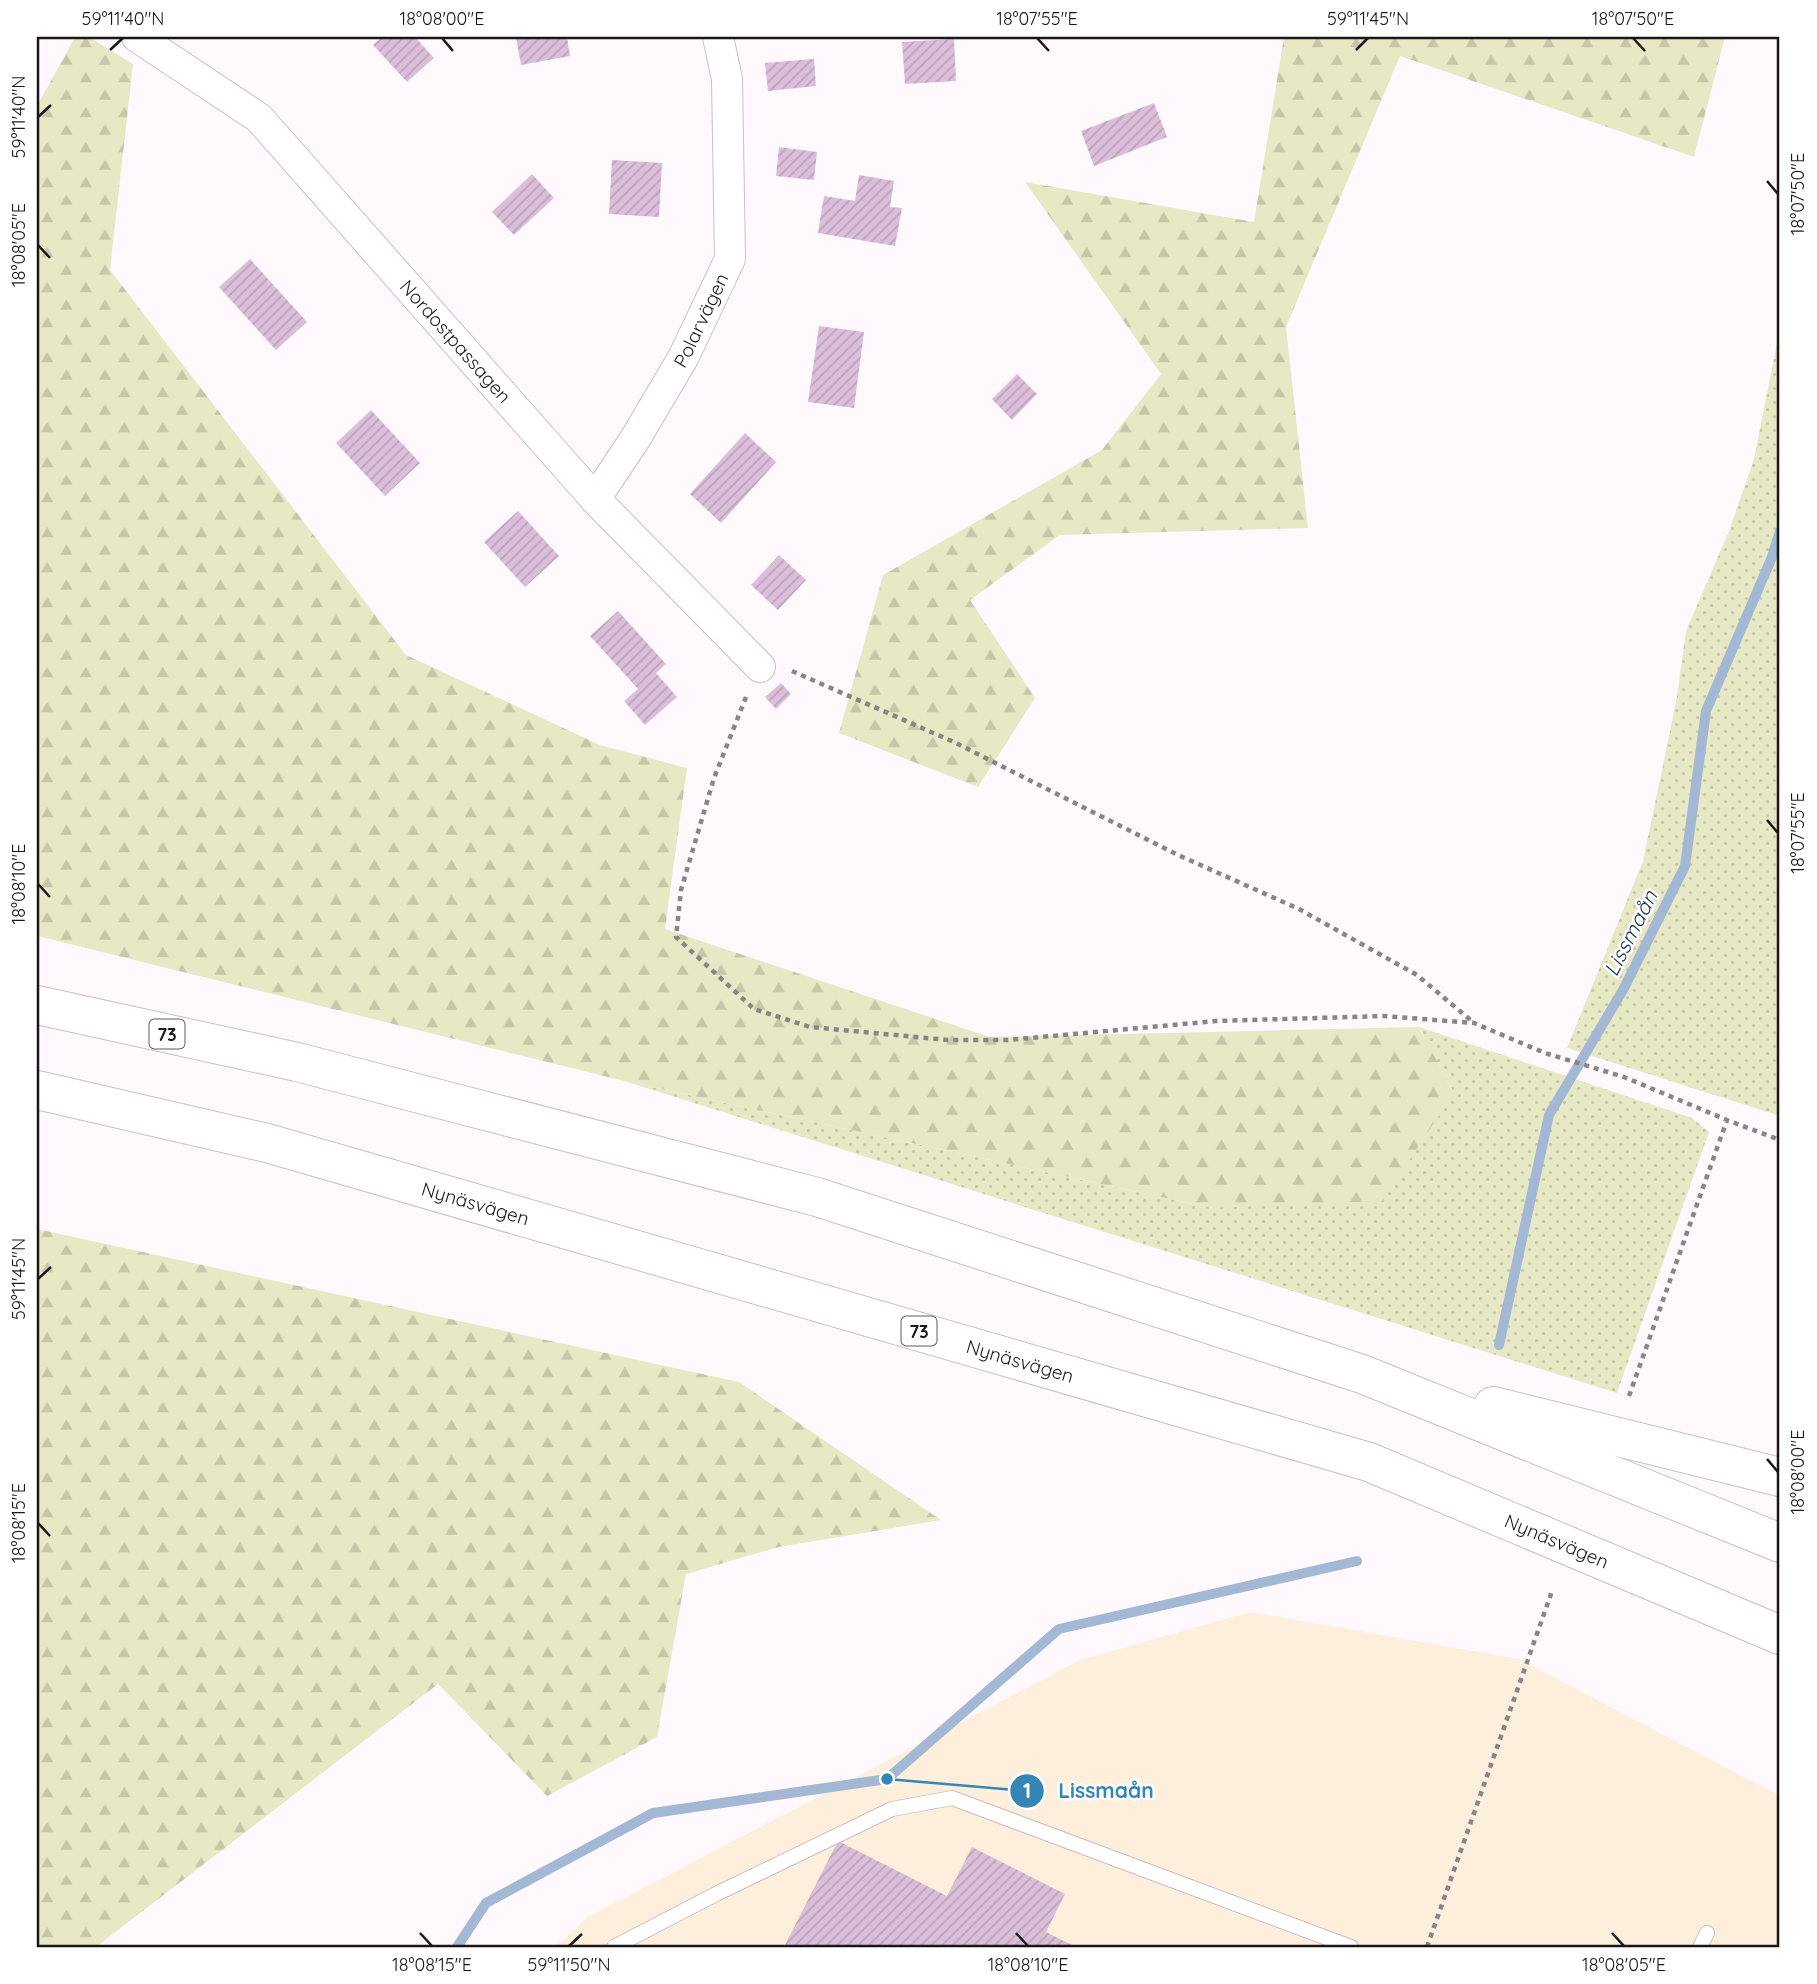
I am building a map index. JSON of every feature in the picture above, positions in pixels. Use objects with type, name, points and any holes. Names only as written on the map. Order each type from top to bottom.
[{"type":"highway","name":"73","points":[[37,1005],[297,1062],[817,1197],[1362,1374],[1780,1544]]},
{"type":"highway","name":"Nynäsvägen","points":[[37,1090],[267,1143],[1369,1462],[1780,1635]]},
{"type":"highway","points":[[1362,1374],[1780,1477]]},
{"type":"street","name":"Nordostpassagen","points":[[137,37],[258,118],[595,499],[760,667]]},
{"type":"street","name":"Polarvägen","points":[[595,499],[635,439],[683,358],[730,259],[727,79],[718,37]]},
{"type":"lane","points":[[614,1947],[716,1894],[892,1809],[952,1798],[1351,1947]]},
{"type":"lane","points":[[1700,1947],[1707,1933]]},
{"type":"path","points":[[1474,1023],[1384,1016],[1216,1021],[1008,1040],[948,1041],[810,1027],[754,1009],[676,937],[681,890],[714,778],[760,667],[796,671],[954,742],[1166,849],[1299,909],[1417,975],[1474,1023],[1545,1053],[1624,1077],[1780,1140]]},
{"type":"path","points":[[1629,1396],[1727,1120]]},
{"type":"path","points":[[1427,1947],[1552,1591]]},
{"type":"shaded area","points":[[1250,1612],[1519,1659],[1780,1796],[1780,1947],[555,1947],[588,1917],[1080,1660]]},
{"type":"green space","points":[[75,37],[89,37],[133,64],[110,270],[406,655],[600,745],[687,768],[665,929],[990,1037],[1419,1027],[1454,1093],[1382,1201],[1212,1208],[624,1081],[37,936],[37,106]]},
{"type":"green space","points":[[1284,37],[1725,37],[1694,157],[1400,56],[1286,327],[1308,528],[1060,535],[970,600],[1035,698],[978,787],[839,733],[883,575],[1102,450],[1161,374],[1025,182],[1254,222]]},
{"type":"green space","points":[[1780,328],[1780,1116],[1567,1048],[1643,861],[1677,697],[1686,631],[1729,531],[1754,459]]},
{"type":"green space","points":[[1419,1027],[1692,1118],[1709,1132],[1617,1393],[624,1081],[1212,1208],[1454,1093]]},
{"type":"green space","points":[[37,1229],[739,1382],[941,1520],[779,1547],[686,1574],[657,1737],[547,1796],[438,1684],[96,1947],[37,1947]]},
{"type":"building","points":[[382,37],[415,37],[434,58],[407,82],[373,45]]},
{"type":"building","points":[[516,37],[567,37],[570,56],[521,65]]},
{"type":"building","points":[[954,39],[956,81],[905,84],[902,42]]},
{"type":"building","points":[[814,59],[816,86],[768,91],[765,63]]},
{"type":"building","points":[[1154,103],[1167,137],[1094,166],[1081,131]]},
{"type":"building","points":[[779,147],[817,152],[814,180],[776,176]]},
{"type":"building","points":[[612,160],[662,163],[659,217],[609,214]]},
{"type":"building","points":[[532,174],[554,198],[514,235],[492,212]]},
{"type":"building","points":[[859,175],[894,181],[890,207],[902,208],[895,246],[818,233],[824,196],[855,201]]},
{"type":"building","points":[[250,259],[307,322],[276,350],[219,287]]},
{"type":"building","points":[[819,326],[864,332],[854,408],[808,402]]},
{"type":"building","points":[[1017,374],[1037,394],[1012,420],[992,399]]},
{"type":"building","points":[[371,410],[420,463],[385,496],[336,443]]},
{"type":"building","points":[[745,433],[776,462],[721,523],[690,494]]},
{"type":"building","points":[[518,511],[559,556],[525,587],[484,542]]},
{"type":"building","points":[[779,555],[806,580],[778,610],[751,585]]},
{"type":"building","points":[[618,611],[666,664],[656,673],[677,697],[645,725],[624,701],[638,689],[590,636]]},
{"type":"building","points":[[781,683],[791,694],[776,709],[765,697]]},
{"type":"building","points":[[838,1841],[947,1896],[972,1847],[1065,1894],[1046,1932],[1076,1947],[784,1947]]},
{"type":"waterway","name":"Lissmaån","points":[[1499,1345],[1549,1115],[1623,990],[1685,866],[1706,711],[1772,557],[1780,531]]},
{"type":"waterway","name":"Lissmaån","points":[[457,1947],[486,1903],[653,1813],[887,1779],[1059,1629],[1357,1561]]},
{"type":"place","name":"Lissmaån","points":[[887,1779]]}]
